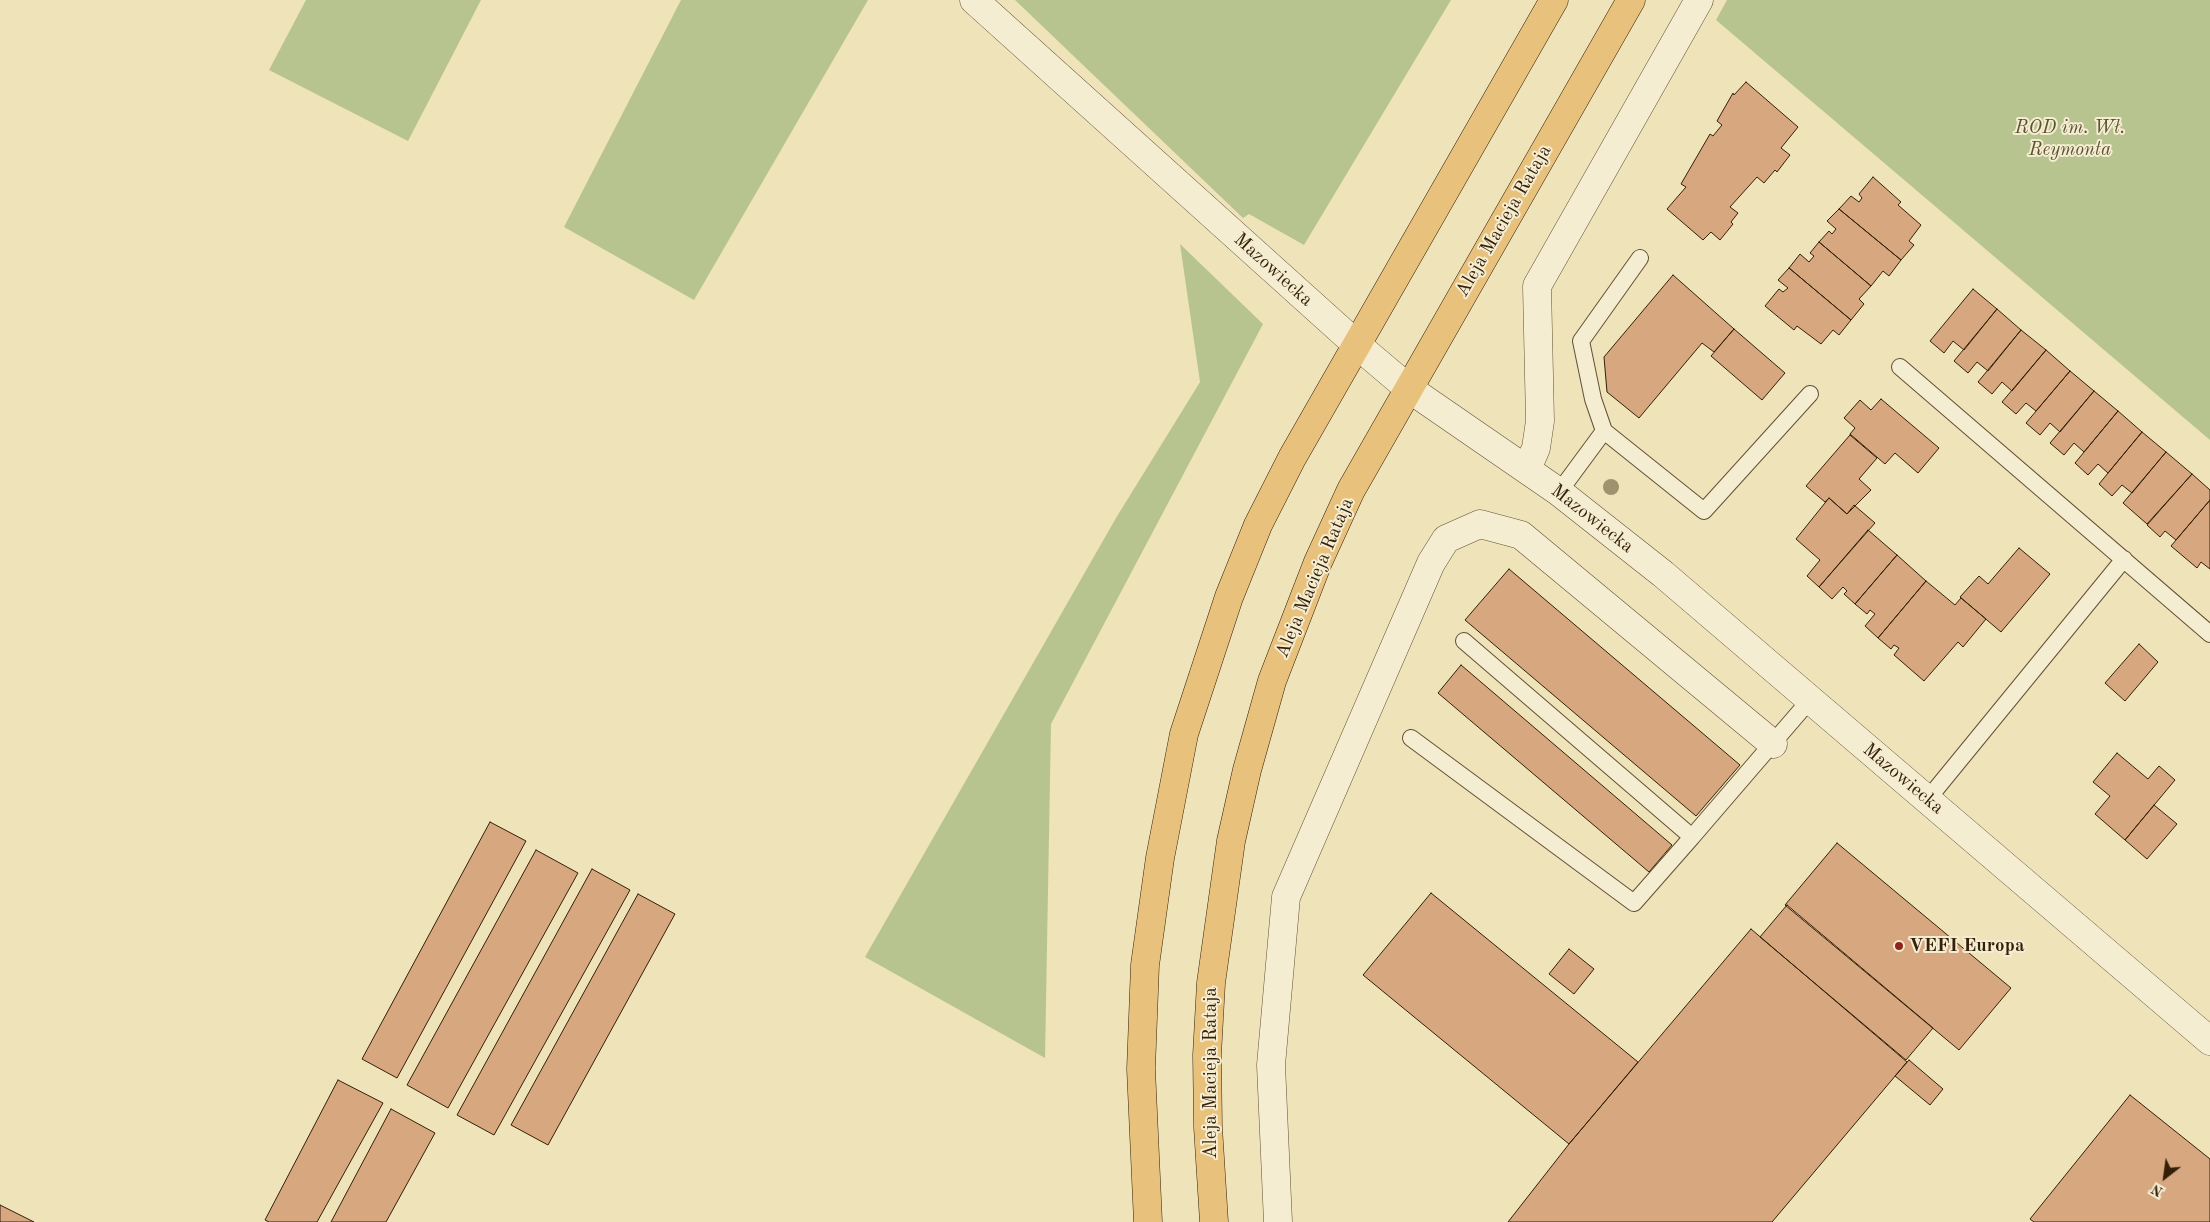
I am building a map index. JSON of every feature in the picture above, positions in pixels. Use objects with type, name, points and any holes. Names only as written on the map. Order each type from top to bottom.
[{"type":"main road","points":[[1148,1222],[1141,1069],[1145,965],[1160,858],[1184,734],[1229,597],[1258,525],[1292,458],[1554,0]]},
{"type":"main road","name":"Aleja Macieja Rataja","points":[[1214,1222],[1208,1073],[1211,983],[1231,841],[1247,770],[1272,681],[1318,562],[1351,490],[1631,0]]},
{"type":"street","name":"Mazowiecka","points":[[974,0],[1356,344],[1408,388],[1559,492],[1663,574],[1809,701],[2210,1041]]},
{"type":"street","points":[[1527,469],[1536,448],[1540,421],[1537,286],[1699,0]]},
{"type":"street","points":[[1278,1222],[1270,1065],[1286,897],[1431,563],[1446,539],[1480,524],[1520,535],[1772,744]]},
{"type":"lane","points":[[1640,258],[1582,341],[1593,399],[1604,431],[1704,511],[1810,394]]},
{"type":"lane","points":[[1900,367],[2210,634]]},
{"type":"lane","points":[[1559,492],[1604,431]]},
{"type":"lane","points":[[1927,800],[2124,560]]},
{"type":"lane","points":[[1464,640],[1692,837]]},
{"type":"lane","points":[[1411,738],[1634,903],[1809,701]]},
{"type":"green space","points":[[306,0],[481,0],[408,141],[269,70]]},
{"type":"green space","points":[[681,0],[868,0],[694,300],[564,227]]},
{"type":"green space","points":[[1015,0],[1451,0],[1304,245],[1249,214],[1243,218]]},
{"type":"green space","name":"ROD im. Wł. Reymonta","points":[[1727,0],[2210,0],[2210,440],[1716,20]]},
{"type":"green space","points":[[1180,244],[1263,324],[1051,724],[1045,1058],[865,957],[1116,518],[1200,382]]},
{"type":"building","points":[[1746,82],[1798,127],[1781,148],[1790,155],[1777,172],[1775,170],[1764,183],[1757,177],[1730,207],[1738,213],[1731,222],[1733,224],[1720,240],[1711,232],[1703,240],[1667,209],[1686,187],[1681,184],[1710,134],[1713,136],[1722,125],[1717,121],[1733,93],[1734,95]]},
{"type":"building","points":[[1873,177],[1901,202],[1898,205],[1921,225],[1909,241],[1914,245],[1901,260],[1839,209],[1851,196],[1859,202],[1862,198],[1859,194]]},
{"type":"building","points":[[1839,209],[1901,260],[1889,276],[1883,271],[1871,286],[1819,242],[1829,231],[1832,234],[1836,229],[1827,221]]},
{"type":"building","points":[[1819,242],[1871,286],[1859,299],[1864,304],[1851,320],[1789,268],[1800,254],[1809,262],[1814,256],[1810,253]]},
{"type":"building","points":[[1789,268],[1851,320],[1839,335],[1833,330],[1821,344],[1797,326],[1794,330],[1765,306],[1779,289],[1783,292],[1788,288],[1778,280]]},
{"type":"building","points":[[1673,275],[1734,329],[1714,352],[1702,343],[1639,418],[1607,392],[1604,357]]},
{"type":"building","points":[[1973,289],[1997,309],[1964,350],[1953,341],[1944,353],[1930,341]]},
{"type":"building","points":[[1997,309],[2021,330],[1988,371],[1977,362],[1968,373],[1954,361]]},
{"type":"building","points":[[1734,329],[1785,373],[1762,400],[1711,356]]},
{"type":"building","points":[[2021,330],[2046,350],[2012,391],[2002,382],[1992,394],[1978,382]]},
{"type":"building","points":[[2046,350],[2070,371],[2036,411],[2026,403],[2016,414],[2002,402]]},
{"type":"building","points":[[2070,371],[2094,391],[2060,432],[2050,423],[2040,435],[2026,423]]},
{"type":"building","points":[[2094,391],[2118,411],[2084,452],[2074,443],[2064,455],[2050,443]]},
{"type":"building","points":[[1881,399],[1939,448],[1918,473],[1895,453],[1885,464],[1850,434],[1855,428],[1844,418],[1860,400],[1871,410]]},
{"type":"building","points":[[2118,411],[2142,432],[2108,473],[2098,464],[2088,475],[2075,463]]},
{"type":"building","points":[[2142,432],[2166,452],[2132,493],[2122,485],[2112,496],[2099,484]]},
{"type":"building","points":[[1850,435],[1877,458],[1859,479],[1871,490],[1847,514],[1829,498],[1825,502],[1806,486]]},
{"type":"building","points":[[2166,452],[2192,474],[2147,524],[2123,503]]},
{"type":"building","points":[[2192,474],[2210,490],[2210,500],[2176,540],[2165,531],[2160,537],[2147,525]]},
{"type":"building","points":[[1829,498],[1847,514],[1854,505],[1875,523],[1819,587],[1807,576],[1820,560],[1796,539]]},
{"type":"building","points":[[2210,500],[2210,569],[2201,562],[2197,568],[2171,546]]},
{"type":"building","points":[[1868,530],[1897,555],[1855,604],[1844,594],[1847,591],[1843,587],[1832,599],[1819,587]]},
{"type":"building","points":[[2019,548],[2050,574],[2001,632],[1960,597],[1979,576],[1988,584]]},
{"type":"building","points":[[1897,555],[1926,581],[1878,638],[1865,626],[1875,614],[1870,610],[1867,614],[1855,604]]},
{"type":"building","points":[[1509,569],[1740,765],[1696,816],[1465,620]]},
{"type":"building","points":[[1926,581],[1955,605],[1961,598],[1986,619],[1963,647],[1958,642],[1924,681],[1894,655],[1899,648],[1894,645],[1891,649],[1878,638]]},
{"type":"building","points":[[2139,644],[2158,662],[2125,701],[2105,683]]},
{"type":"building","points":[[1461,665],[1672,845],[1649,872],[1438,693]]},
{"type":"building","points":[[2117,753],[2148,779],[2159,766],[2175,780],[2125,840],[2095,814],[2110,796],[2093,782]]},
{"type":"building","points":[[2154,805],[2177,824],[2147,859],[2125,840]]},
{"type":"building","points":[[490,822],[526,841],[397,1078],[362,1059]]},
{"type":"building","name":"VEFI Europa","points":[[1837,843],[2011,988],[1959,1050],[1785,905]]},
{"type":"building","points":[[536,850],[578,873],[448,1108],[407,1085]]},
{"type":"building","points":[[592,869],[630,890],[494,1135],[457,1115]]},
{"type":"building","points":[[1431,893],[1638,1062],[1569,1144],[1363,975]]},
{"type":"building","points":[[638,894],[675,914],[548,1145],[511,1125]]},
{"type":"building","points":[[1787,905],[1933,1028],[1906,1060],[1760,937]]},
{"type":"building","points":[[1751,929],[1907,1062],[1772,1222],[1508,1222],[1569,1144]]},
{"type":"building","points":[[1569,949],[1594,969],[1574,994],[1549,974]]},
{"type":"building","points":[[1909,1060],[1943,1089],[1930,1105],[1895,1076]]},
{"type":"building","points":[[338,1080],[383,1103],[317,1222],[269,1222],[265,1220]]},
{"type":"building","points":[[2130,1095],[2210,1159],[2210,1222],[2034,1222],[2030,1219]]},
{"type":"building","points":[[391,1109],[435,1133],[386,1222],[331,1222]]},
{"type":"building","points":[[0,1205],[34,1222],[0,1222]]},
{"type":"place","name":"VEFI Europa","points":[[1899,946]]}]
